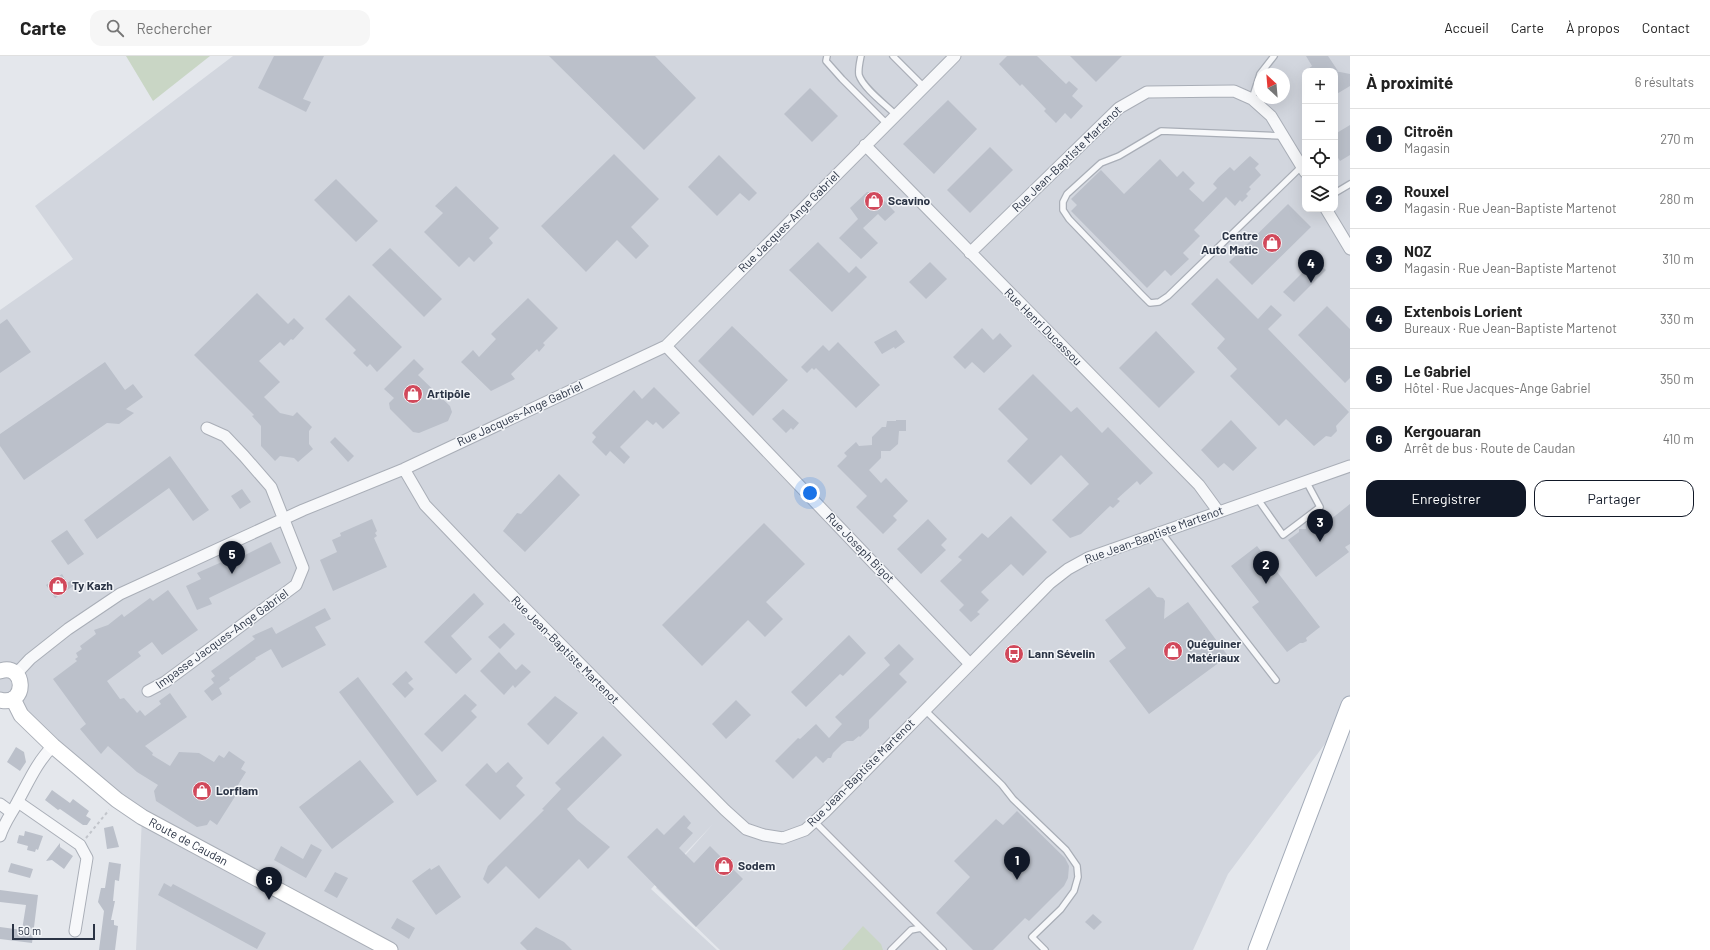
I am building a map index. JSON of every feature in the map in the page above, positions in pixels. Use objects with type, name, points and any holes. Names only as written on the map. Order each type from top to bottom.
[{"type":"main road","points":[[1257,950],[1350,705]]},
{"type":"main road","points":[[1268,950],[1287,891],[1350,721]]},
{"type":"street","name":"Rue Jacques-Ange Gabriel","points":[[16,674],[30,659],[68,629],[120,594],[303,510],[404,469],[666,346],[955,56]]},
{"type":"street","name":"Rue Jean-Baptiste Martenot","points":[[970,253],[1119,108],[1147,92],[1234,91],[1252,99],[1271,116],[1302,167]]},
{"type":"street","name":"Rue Henri Ducassou","points":[[865,145],[1200,485],[1218,511]]},
{"type":"street","points":[[1328,212],[1350,249]]},
{"type":"street","name":"Rue Joseph Bigot","points":[[666,346],[970,664]]},
{"type":"street","name":"Impasse Jacques-Ange Gabriel","points":[[148,691],[165,682],[296,585],[303,568],[271,487],[225,436],[207,428]]},
{"type":"street","name":"Rue Jean-Baptiste Martenot","points":[[404,469],[425,505],[440,521],[631,717],[746,829],[764,835],[783,838],[805,830],[1050,583],[1068,569],[1088,558],[1161,531],[1350,466]]},
{"type":"street","points":[[0,671],[8,670],[16,674]]},
{"type":"street","name":"Route de Caudan","points":[[16,674],[21,682],[21,687],[17,696],[7,699],[53,746],[117,800],[142,817],[390,950]]},
{"type":"street","points":[[0,836],[4,824],[18,802],[32,773],[42,757],[53,746]]},
{"type":"street","points":[[18,802],[80,845],[87,858],[74,931]]},
{"type":"street","points":[[0,804],[11,812]]},
{"type":"lane","points":[[827,56],[826,61],[887,124]]},
{"type":"lane","points":[[861,56],[860,75],[867,86],[896,115]]},
{"type":"lane","points":[[893,56],[924,87]]},
{"type":"lane","points":[[1265,68],[1274,56]]},
{"type":"lane","points":[[1252,99],[1254,93]]},
{"type":"lane","points":[[1282,136],[1161,131],[1119,156],[1101,163],[1067,194],[1063,202],[1063,210],[1069,219],[1150,303],[1159,302],[1168,296],[1302,170]]},
{"type":"lane","points":[[1338,191],[1350,184]]},
{"type":"lane","points":[[1257,498],[1283,535],[1320,508],[1306,481]]},
{"type":"lane","points":[[1161,531],[1276,680]]},
{"type":"lane","points":[[925,710],[1066,850],[1077,866],[1078,877],[1074,891],[1061,909],[1032,937],[1045,950]]},
{"type":"lane","points":[[814,821],[943,950]]},
{"type":"lane","points":[[891,950],[911,930],[921,928]]},
{"type":"path","points":[[80,845],[117,800]]},
{"type":"shaded area","points":[[233,56],[1350,56],[1350,705],[1345,717],[1228,874],[1193,950],[720,950],[656,888],[713,824],[651,889],[717,950],[136,950],[142,817],[21,715],[0,704],[0,310],[73,259],[35,206]]},
{"type":"green space","points":[[126,56],[210,56],[153,101]]},
{"type":"green space","points":[[863,926],[881,944],[883,950],[842,950]]},
{"type":"building","points":[[274,56],[324,56],[303,99],[311,102],[306,112],[258,88]]},
{"type":"building","points":[[549,56],[655,56],[696,98],[644,150]]},
{"type":"building","points":[[1007,56],[1037,56],[1066,84],[1069,81],[1078,89],[1072,96],[1083,106],[1071,119],[1065,113],[1056,123],[1044,111],[1046,109],[1022,84],[1020,86],[999,64]]},
{"type":"building","points":[[1070,56],[1122,56],[1096,82]]},
{"type":"building","points":[[1306,56],[1328,56],[1336,68],[1309,68],[1312,66]]},
{"type":"building","points":[[1338,72],[1350,74],[1350,86],[1338,93]]},
{"type":"building","points":[[810,88],[838,116],[812,142],[784,114]]},
{"type":"building","points":[[948,100],[977,129],[934,174],[903,144]]},
{"type":"building","points":[[1350,125],[1350,155],[1340,161],[1338,158],[1338,132]]},
{"type":"building","points":[[990,147],[1013,170],[970,213],[947,190]]},
{"type":"building","points":[[614,154],[659,199],[631,227],[649,246],[636,259],[617,240],[586,272],[541,226]]},
{"type":"building","points":[[719,155],[757,193],[749,201],[740,193],[717,216],[688,187]]},
{"type":"building","points":[[1250,156],[1259,164],[1255,168],[1261,175],[1249,187],[1251,189],[1246,194],[1248,196],[1242,202],[1240,200],[1235,206],[1226,197],[1194,230],[1200,236],[1183,253],[1189,259],[1171,276],[1165,270],[1147,288],[1071,211],[1077,205],[1071,199],[1101,170],[1124,194],[1160,159],[1177,177],[1183,171],[1195,183],[1189,189],[1203,202],[1217,188],[1213,184],[1218,178],[1230,167],[1234,171]]},
{"type":"building","points":[[336,179],[378,221],[356,242],[314,200]]},
{"type":"building","points":[[456,186],[499,228],[489,238],[493,243],[474,262],[469,257],[459,267],[424,232],[443,213],[435,206]]},
{"type":"building","points":[[867,192],[876,192],[895,212],[885,221],[878,214],[863,228],[878,243],[861,259],[839,238],[858,219],[850,208]]},
{"type":"building","name":"Centre Auto Matic","points":[[1288,204],[1311,227],[1252,285],[1229,262]]},
{"type":"building","points":[[818,242],[849,273],[856,266],[867,277],[832,312],[789,270]]},
{"type":"building","points":[[390,248],[442,299],[424,317],[372,265]]},
{"type":"building","points":[[1315,260],[1326,270],[1294,302],[1283,292]]},
{"type":"building","points":[[930,262],[947,279],[926,299],[909,282]]},
{"type":"building","points":[[1217,278],[1258,319],[1271,305],[1282,315],[1268,329],[1349,412],[1336,426],[1337,431],[1331,437],[1326,436],[1314,446],[1286,419],[1279,426],[1230,376],[1237,369],[1217,348],[1225,339],[1191,304]]},
{"type":"building","points":[[257,293],[288,324],[294,318],[304,328],[293,340],[291,339],[284,346],[280,342],[259,361],[280,382],[264,397],[280,413],[293,416],[297,412],[312,427],[309,431],[309,444],[313,449],[298,462],[294,458],[280,456],[275,461],[261,446],[261,426],[252,416],[254,415],[194,355]]},
{"type":"building","points":[[349,295],[402,347],[377,372],[370,364],[367,367],[353,353],[356,350],[325,319]]},
{"type":"building","points":[[528,298],[558,328],[543,343],[545,345],[539,352],[537,349],[511,374],[515,379],[491,391],[461,362],[473,350],[479,357],[496,339],[491,334]]},
{"type":"building","points":[[1327,306],[1350,329],[1350,378],[1345,383],[1298,335]]},
{"type":"building","points":[[7,319],[31,352],[0,373],[0,324]]},
{"type":"building","points":[[732,326],[788,380],[753,416],[698,361]]},
{"type":"building","points":[[982,328],[993,340],[1000,333],[1012,346],[984,373],[972,362],[965,369],[953,357]]},
{"type":"building","points":[[896,330],[905,342],[895,349],[894,347],[882,354],[874,342]]},
{"type":"building","points":[[1156,331],[1195,372],[1159,408],[1119,368]]},
{"type":"building","points":[[838,342],[880,385],[856,408],[816,368],[814,370],[812,368],[807,373],[801,367],[823,345],[829,351]]},
{"type":"building","name":"Artipôle","points":[[414,359],[424,369],[418,375],[450,406],[452,412],[448,421],[419,433],[413,432],[390,409],[389,403],[394,398],[384,389]]},
{"type":"building","points":[[105,362],[125,390],[133,384],[143,397],[126,409],[134,413],[119,424],[107,423],[24,480],[0,446],[0,434]]},
{"type":"building","points":[[1033,374],[1071,412],[1077,407],[1102,433],[1108,427],[1153,473],[1140,485],[1137,481],[1117,499],[1120,501],[1113,508],[1110,506],[1081,534],[1070,538],[1052,520],[1089,484],[1061,455],[1031,485],[1007,461],[1028,439],[998,409]]},
{"type":"building","points":[[654,387],[680,413],[663,429],[656,422],[653,425],[647,420],[620,447],[630,457],[624,464],[610,451],[606,456],[592,442],[596,437],[592,433],[634,390],[642,399]]},
{"type":"building","points":[[783,409],[799,423],[793,430],[791,428],[786,433],[772,419]]},
{"type":"building","points":[[906,420],[906,431],[899,431],[898,444],[890,451],[881,451],[881,458],[869,470],[881,483],[886,478],[908,501],[893,516],[897,520],[883,534],[856,507],[867,496],[837,466],[847,456],[844,453],[856,442],[859,446],[872,445],[872,437],[882,427],[886,427],[887,421]]},
{"type":"building","points":[[1231,420],[1257,448],[1233,471],[1224,463],[1218,468],[1201,450]]},
{"type":"building","points":[[335,437],[354,456],[348,462],[330,442]]},
{"type":"building","points":[[170,456],[209,510],[193,521],[169,488],[97,539],[84,520]]},
{"type":"building","points":[[559,474],[580,495],[525,552],[503,531],[517,513],[521,514]]},
{"type":"building","points":[[242,489],[251,502],[240,509],[231,496]]},
{"type":"building","points":[[1350,504],[1350,544],[1345,547],[1349,552],[1316,577],[1288,540],[1299,532],[1299,529],[1306,529],[1306,523],[1313,524],[1313,517],[1317,518],[1320,515],[1326,523]]},
{"type":"building","points":[[1011,516],[1047,552],[1023,576],[1011,564],[981,592],[989,600],[977,612],[980,614],[971,622],[959,610],[964,605],[940,581],[962,560],[958,557],[982,533],[988,538]]},
{"type":"building","points":[[372,519],[377,531],[375,533],[377,536],[374,538],[387,567],[333,591],[320,560],[337,552],[332,540],[341,536],[340,533]]},
{"type":"building","points":[[928,519],[947,539],[941,545],[946,550],[921,574],[897,549]]},
{"type":"building","points":[[764,523],[805,564],[766,602],[783,619],[765,637],[748,620],[702,666],[662,625]]},
{"type":"building","points":[[67,530],[84,554],[68,565],[51,541]]},
{"type":"building","points":[[271,542],[281,563],[209,598],[212,604],[197,610],[186,586],[201,579],[197,573],[242,553],[243,556]]},
{"type":"building","points":[[1257,546],[1320,627],[1306,638],[1307,641],[1300,643],[1287,652],[1252,607],[1259,602],[1231,566]]},
{"type":"building","points":[[62,574],[67,583],[72,580],[75,585],[55,598],[46,585]]},
{"type":"building","name":"Quéguiner Matériaux","points":[[1149,587],[1157,597],[1163,598],[1165,601],[1164,619],[1188,602],[1228,656],[1149,714],[1109,661],[1126,648],[1105,620]]},
{"type":"building","points":[[168,590],[198,630],[162,655],[152,642],[138,652],[141,656],[107,681],[120,699],[124,698],[137,713],[140,710],[145,716],[161,704],[159,701],[170,693],[187,717],[145,746],[153,753],[152,755],[170,766],[179,752],[199,753],[214,762],[219,755],[224,758],[229,751],[245,762],[241,769],[246,772],[233,793],[236,795],[217,825],[210,820],[207,825],[197,827],[156,801],[154,791],[158,785],[137,772],[108,746],[101,754],[80,729],[86,724],[53,679],[77,661],[75,659],[78,657],[76,653],[82,649],[80,646],[96,634],[94,630],[108,625],[122,614],[124,617],[150,598],[153,601]]},
{"type":"building","points":[[474,593],[484,604],[451,636],[472,659],[456,674],[424,642]]},
{"type":"building","points":[[325,608],[331,619],[315,627],[326,645],[282,668],[271,649],[255,658],[256,659],[229,678],[230,680],[219,688],[222,694],[212,701],[204,691],[214,683],[211,679],[215,676],[211,671],[255,639],[252,636],[272,627],[276,634]]},
{"type":"building","points":[[504,623],[515,634],[500,649],[488,637]]},
{"type":"building","points":[[849,635],[866,653],[843,676],[840,674],[806,707],[791,692]]},
{"type":"building","points":[[899,644],[914,659],[899,674],[907,682],[869,720],[869,728],[860,737],[859,736],[853,741],[847,741],[842,744],[833,753],[831,758],[828,758],[823,763],[816,756],[793,779],[775,761],[798,738],[800,739],[816,724],[829,738],[842,724],[835,717],[890,665],[884,658]]},
{"type":"building","points":[[499,652],[516,670],[522,664],[531,672],[515,688],[513,685],[504,695],[480,671]]},
{"type":"building","points":[[406,671],[413,679],[408,683],[414,689],[405,698],[392,684]]},
{"type":"building","points":[[358,677],[437,781],[417,796],[339,692]]},
{"type":"building","points":[[465,694],[477,705],[471,711],[477,717],[442,752],[424,734]]},
{"type":"building","points":[[555,696],[578,713],[548,745],[527,724]]},
{"type":"building","points":[[736,700],[751,715],[726,739],[712,724]]},
{"type":"building","points":[[603,736],[622,755],[567,809],[577,820],[610,847],[588,869],[579,859],[539,899],[506,866],[488,884],[483,879],[488,866],[544,810],[542,809],[561,789],[555,783]]},
{"type":"building","points":[[16,747],[24,752],[26,762],[20,771],[7,762]]},
{"type":"building","points":[[360,760],[394,802],[332,849],[299,807]]},
{"type":"building","points":[[508,762],[523,778],[516,786],[525,795],[500,820],[465,785],[487,763],[496,773]]},
{"type":"building","points":[[52,790],[70,803],[73,799],[89,811],[86,816],[91,819],[87,825],[83,825],[60,809],[58,810],[45,800]]},
{"type":"building","points":[[1017,811],[1065,858],[1069,866],[1068,878],[1064,886],[1029,921],[1025,918],[993,950],[973,950],[936,913],[970,877],[954,861],[996,819],[1003,825]]},
{"type":"building","points":[[684,815],[691,823],[687,828],[693,833],[679,848],[694,863],[710,846],[743,879],[696,927],[627,857],[657,828],[664,835]]},
{"type":"building","points":[[113,826],[119,847],[107,849],[104,828]]},
{"type":"building","points":[[25,831],[43,836],[38,850],[36,849],[35,852],[27,850],[28,846],[17,843],[19,835],[24,836]]},
{"type":"building","points":[[60,843],[60,847],[73,856],[64,869],[52,860],[46,861]]},
{"type":"building","points":[[311,844],[322,850],[306,878],[274,860],[281,846],[303,859]]},
{"type":"building","points":[[109,862],[121,864],[119,881],[115,880],[113,901],[115,901],[111,920],[114,920],[114,925],[118,926],[115,950],[99,950],[104,911],[98,902],[101,888],[105,888]]},
{"type":"building","points":[[11,863],[33,869],[30,878],[8,872]]},
{"type":"building","points":[[439,865],[461,897],[436,915],[412,881],[430,868],[431,870]]},
{"type":"building","points":[[335,872],[348,878],[337,898],[324,891]]},
{"type":"building","points":[[164,883],[171,887],[173,884],[266,933],[257,949],[158,895]]},
{"type":"building","points":[[0,890],[38,895],[32,943],[0,939],[0,927],[22,930],[26,905],[0,902]]},
{"type":"building","points":[[1093,914],[1102,922],[1094,930],[1085,922]]},
{"type":"building","points":[[397,918],[415,928],[409,939],[391,928]]},
{"type":"building","points":[[536,927],[564,942],[572,950],[527,950],[520,943]]},
{"type":"place","name":"Scavino","points":[[874,201]]},
{"type":"place","name":"Centre Auto Matic","points":[[1272,243]]},
{"type":"place","name":"Extenbois Lorient","points":[[1311,283]]},
{"type":"place","name":"Artipôle","points":[[413,394]]},
{"type":"place","name":"NOZ","points":[[1320,542]]},
{"type":"place","name":"Le Gabriel","points":[[232,574]]},
{"type":"place","name":"Rouxel","points":[[1266,584]]},
{"type":"place","name":"Ty Kazh","points":[[58,586]]},
{"type":"place","name":"Quéguiner Matériaux","points":[[1173,651]]},
{"type":"place","name":"Lann Sévelin","points":[[1014,654]]},
{"type":"place","name":"Lorflam","points":[[202,791]]},
{"type":"place","name":"Sodem","points":[[724,866]]},
{"type":"place","name":"Citroën","points":[[1017,880]]},
{"type":"place","name":"Kergouaran","points":[[269,900]]}]
